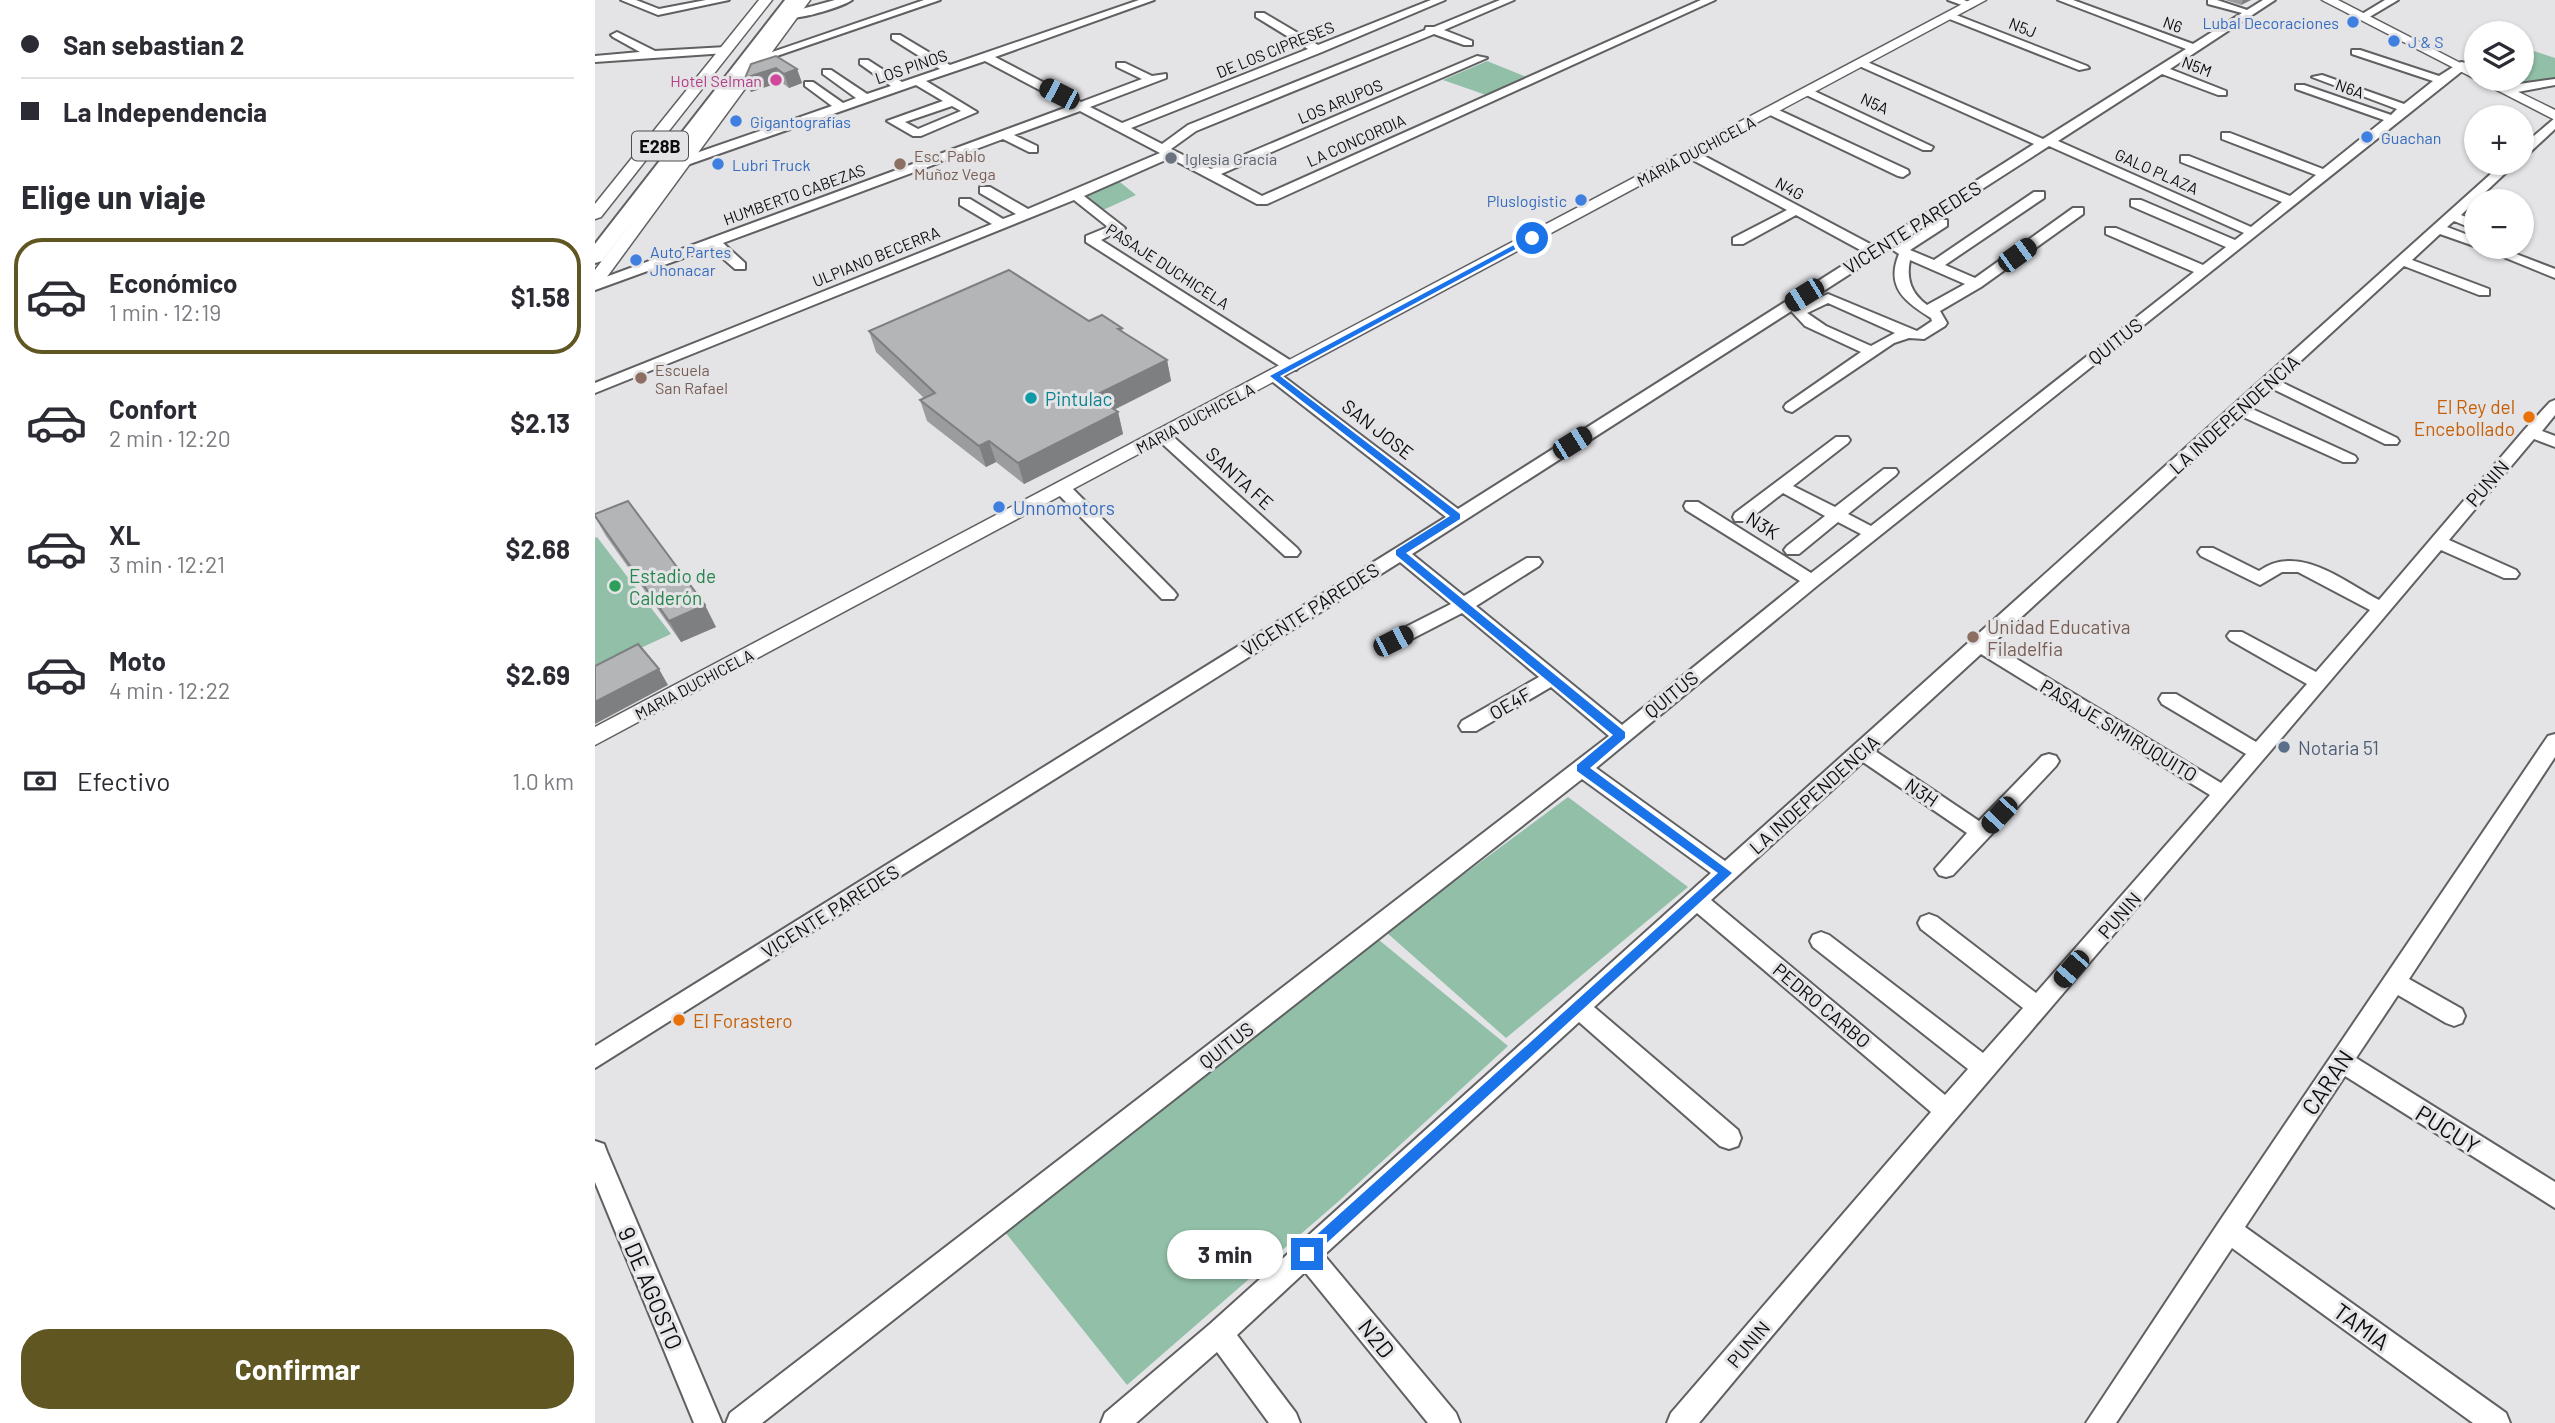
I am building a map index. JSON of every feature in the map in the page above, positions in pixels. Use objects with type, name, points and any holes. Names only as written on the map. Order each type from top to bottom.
[{"type":"highway","name":"E28B","points":[[595,257],[717,87],[761,11],[785,8]]},
{"type":"highway","name":"E28B","points":[[730,62],[785,8]]},
{"type":"highway","name":"E28B","points":[[595,230],[717,87]]},
{"type":"main road","points":[[595,283],[761,58],[785,8],[804,0]]},
{"type":"main road","points":[[2328,0],[2464,66]]},
{"type":"main road","points":[[2338,0],[2365,16]]},
{"type":"main road","name":"MARIA DUCHICELA","points":[[595,737],[1808,92],[1964,5]]},
{"type":"main road","points":[[595,214],[730,62]]},
{"type":"main road","points":[[2506,91],[2555,116]]},
{"type":"main road","points":[[2516,91],[2555,111]]},
{"type":"street","points":[[626,0],[658,12],[724,0]]},
{"type":"street","points":[[785,8],[847,0]]},
{"type":"street","points":[[761,58],[935,0]]},
{"type":"street","name":"LOS PINOS","points":[[684,162],[1149,0]]},
{"type":"street","name":"DE LOS CIPRESES","points":[[1122,127],[1440,0]]},
{"type":"street","name":"ULPIANO BECERRA","points":[[595,388],[1075,195],[1165,152],[1192,128],[1509,0]]},
{"type":"street","name":"LA CONCORDIA","points":[[986,57],[1262,201],[1710,0]]},
{"type":"street","name":"N6","points":[[2063,0],[2193,44]]},
{"type":"street","points":[[2193,44],[2258,0]]},
{"type":"street","name":"VICENTE PAREDES","points":[[595,1058],[1457,517],[2046,143],[2161,69],[2193,44],[2270,0]]},
{"type":"street","points":[[2365,16],[2393,0]]},
{"type":"street","points":[[2212,2],[2242,10]]},
{"type":"street","name":"N5J","points":[[1964,5],[2083,68]]},
{"type":"street","points":[[1260,15],[1318,50]]},
{"type":"street","points":[[1399,17],[1468,43]]},
{"type":"street","points":[[618,35],[653,55]]},
{"type":"street","points":[[896,37],[950,70]]},
{"type":"street","points":[[2356,52],[2441,80]]},
{"type":"street","points":[[595,59],[653,55],[730,62]]},
{"type":"street","name":"LOS ARUPOS","points":[[1211,174],[1481,58]]},
{"type":"street","points":[[864,62],[901,87]]},
{"type":"street","name":"GALO PLAZA","points":[[1861,63],[2252,232]]},
{"type":"street","name":"HUMBERTO CABEZAS","points":[[595,283],[1152,80],[1115,67]]},
{"type":"street","name":"QUITUS","points":[[740,1423],[1582,768],[1871,533],[2236,246],[2391,119],[2441,80],[2464,68]]},
{"type":"street","name":"N5M","points":[[2161,69],[2222,93]]},
{"type":"street","points":[[827,72],[866,99]]},
{"type":"street","points":[[2318,77],[2405,108]]},
{"type":"street","points":[[917,81],[971,112],[915,133],[894,121],[952,102]]},
{"type":"street","points":[[2534,85],[2555,82]]},
{"type":"street","points":[[809,83],[841,107]]},
{"type":"street","name":"N6A","points":[[2299,87],[2391,119]]},
{"type":"street","points":[[899,101],[931,89]]},
{"type":"street","name":"N5A","points":[[1808,92],[1927,147]]},
{"type":"street","points":[[1772,111],[1903,173]]},
{"type":"street","points":[[2534,142],[2555,122]]},
{"type":"street","points":[[1004,135],[1033,149]]},
{"type":"street","points":[[2226,136],[2325,174]]},
{"type":"street","name":"N4G","points":[[1691,154],[1795,211],[1879,247],[1903,252],[1976,284]]},
{"type":"street","points":[[2185,159],[2292,201]]},
{"type":"street","name":"LA INDEPENDENCIA","points":[[1116,1423],[1219,1334],[2498,175]]},
{"type":"street","points":[[1874,352],[1802,318],[1798,312],[1828,298],[1919,336],[1940,323],[1938,316],[1913,303],[1906,293],[1901,268],[1903,252],[2007,180]]},
{"type":"street","points":[[985,190],[1026,214]]},
{"type":"street","name":"PASAJE DUCHICELA","points":[[1075,195],[1118,228],[1091,239],[1291,367]]},
{"type":"street","points":[[1935,266],[2039,195]]},
{"type":"street","points":[[965,202],[1002,224]]},
{"type":"street","points":[[2136,203],[2236,246]]},
{"type":"street","points":[[1738,242],[1795,211]]},
{"type":"street","points":[[1930,312],[1976,284],[2078,211]]},
{"type":"street","points":[[2452,216],[2464,221]]},
{"type":"street","points":[[2438,228],[2464,238]]},
{"type":"street","points":[[2111,231],[2204,271]]},
{"type":"street","points":[[713,242],[740,266]]},
{"type":"street","points":[[2517,259],[2555,274]]},
{"type":"street","points":[[2403,261],[2484,292]]},
{"type":"street","points":[[1792,407],[1889,340],[1908,333]]},
{"type":"street","name":"SAN JOSE","points":[[1274,376],[1457,517]]},
{"type":"street","points":[[2270,382],[2391,441]]},
{"type":"street","name":"PUNIN","points":[[1681,1423],[2555,405]]},
{"type":"street","points":[[2240,409],[2349,459]]},
{"type":"street","points":[[2531,432],[2555,442]]},
{"type":"street","name":"SANTA FE","points":[[1162,435],[1291,552]]},
{"type":"street","points":[[1741,517],[1842,440]]},
{"type":"street","points":[[1793,550],[1890,472]]},
{"type":"street","points":[[1781,486],[1871,533]]},
{"type":"street","points":[[1062,488],[1168,594]]},
{"type":"street","name":"N3K","points":[[1692,506],[1812,581]]},
{"type":"street","points":[[2437,541],[2510,575]]},
{"type":"street","points":[[1399,552],[1621,735]]},
{"type":"street","points":[[2207,552],[2260,579],[2278,566],[2301,566],[2381,608]]},
{"type":"street","points":[[1393,641],[1462,606],[1533,562]]},
{"type":"street","points":[[2237,636],[2317,681]]},
{"type":"street","name":"PASAJE SIMIRUQUITO","points":[[1980,645],[2222,793]]},
{"type":"street","name":"OE4F","points":[[1469,726],[1551,679]]},
{"type":"street","points":[[2169,699],[2257,751]]},
{"type":"street","name":"CARAN","points":[[2106,1421],[2228,1230],[2555,741]]},
{"type":"street","name":"N3H","points":[[1861,751],[1982,833]]},
{"type":"street","points":[[1946,869],[2049,761]]},
{"type":"street","points":[[1582,768],[1726,873]]},
{"type":"street","name":"PEDRO CARBO","points":[[1696,900],[1947,1111]]},
{"type":"street","points":[[1929,923],[2038,1007]]},
{"type":"street","points":[[1821,941],[1984,1068]]},
{"type":"street","points":[[2394,982],[2454,1016]]},
{"type":"street","points":[[1579,1008],[1729,1139]]},
{"type":"street","name":"PUCUY","points":[[2341,1062],[2555,1196]]},
{"type":"street","name":"9 DE AGOSTO","points":[[595,1152],[708,1423]]},
{"type":"street","name":"TAMIA","points":[[2228,1230],[2496,1423]]},
{"type":"street","name":"N2D","points":[[1307,1254],[1446,1423]]},
{"type":"street","points":[[1219,1334],[1286,1423]]},
{"type":"green space","points":[[2534,51],[2555,58],[2555,78],[2534,82]]},
{"type":"green space","points":[[1487,61],[1529,78],[1486,95],[1443,80]]},
{"type":"green space","points":[[1115,178],[1136,195],[1103,210],[1078,194]]},
{"type":"green space","name":"Estadio de Calderón","points":[[597,537],[671,634],[595,669],[595,538]]},
{"type":"green space","points":[[1568,797],[1688,887],[1506,1038],[1386,932]]},
{"type":"green space","points":[[1379,940],[1508,1046],[1340,1200],[1127,1385],[1005,1232]]},
{"type":"building","points":[[776,56],[797,69],[784,74],[776,68],[745,78],[751,64]]},
{"type":"building","name":"Pintulac","points":[[1009,270],[1089,321],[1102,315],[1122,328],[1118,329],[1167,360],[1094,396],[1118,412],[1018,463],[989,441],[979,446],[920,400],[935,393],[869,331]]},
{"type":"building","name":"Estadio de Calderón","points":[[628,501],[705,605],[669,621],[595,516]]},
{"type":"building","points":[[638,644],[659,669],[595,702],[595,666]]},
{"type":"place","name":"Lubal Decoraciones","points":[[2353,22]]},
{"type":"place","name":"J & S","points":[[2394,41]]},
{"type":"place","name":"Hotel Selman","points":[[776,80]]},
{"type":"place","name":"Gigantografías","points":[[736,121]]},
{"type":"place","name":"Guachan","points":[[2367,137]]},
{"type":"place","name":"Iglesia Gracia","points":[[1171,158]]},
{"type":"place","name":"Lubri Truck","points":[[718,164]]},
{"type":"place","name":"Esc. Pablo Muñoz Vega","points":[[900,164]]},
{"type":"place","name":"Pluslogistic","points":[[1581,200]]},
{"type":"place","name":"Auto Partes Jhonacar","points":[[636,260]]},
{"type":"place","name":"Escuela San Rafael","points":[[641,378]]},
{"type":"place","name":"Pintulac","points":[[1031,398]]},
{"type":"place","name":"El Rey del Encebollado","points":[[2529,417]]},
{"type":"place","name":"Unnomotors","points":[[999,507]]},
{"type":"place","name":"Estadio de Calderón","points":[[615,586]]},
{"type":"place","name":"Unidad Educativa Filadelfia","points":[[1973,637]]},
{"type":"place","name":"Notaria 51","points":[[2284,747]]},
{"type":"place","name":"El Forastero","points":[[679,1020]]},
{"type":"route","points":[[1307,1254],[1726,873],[1582,768],[1621,735],[1399,552],[1457,517],[1274,376],[1532,238]]}]
